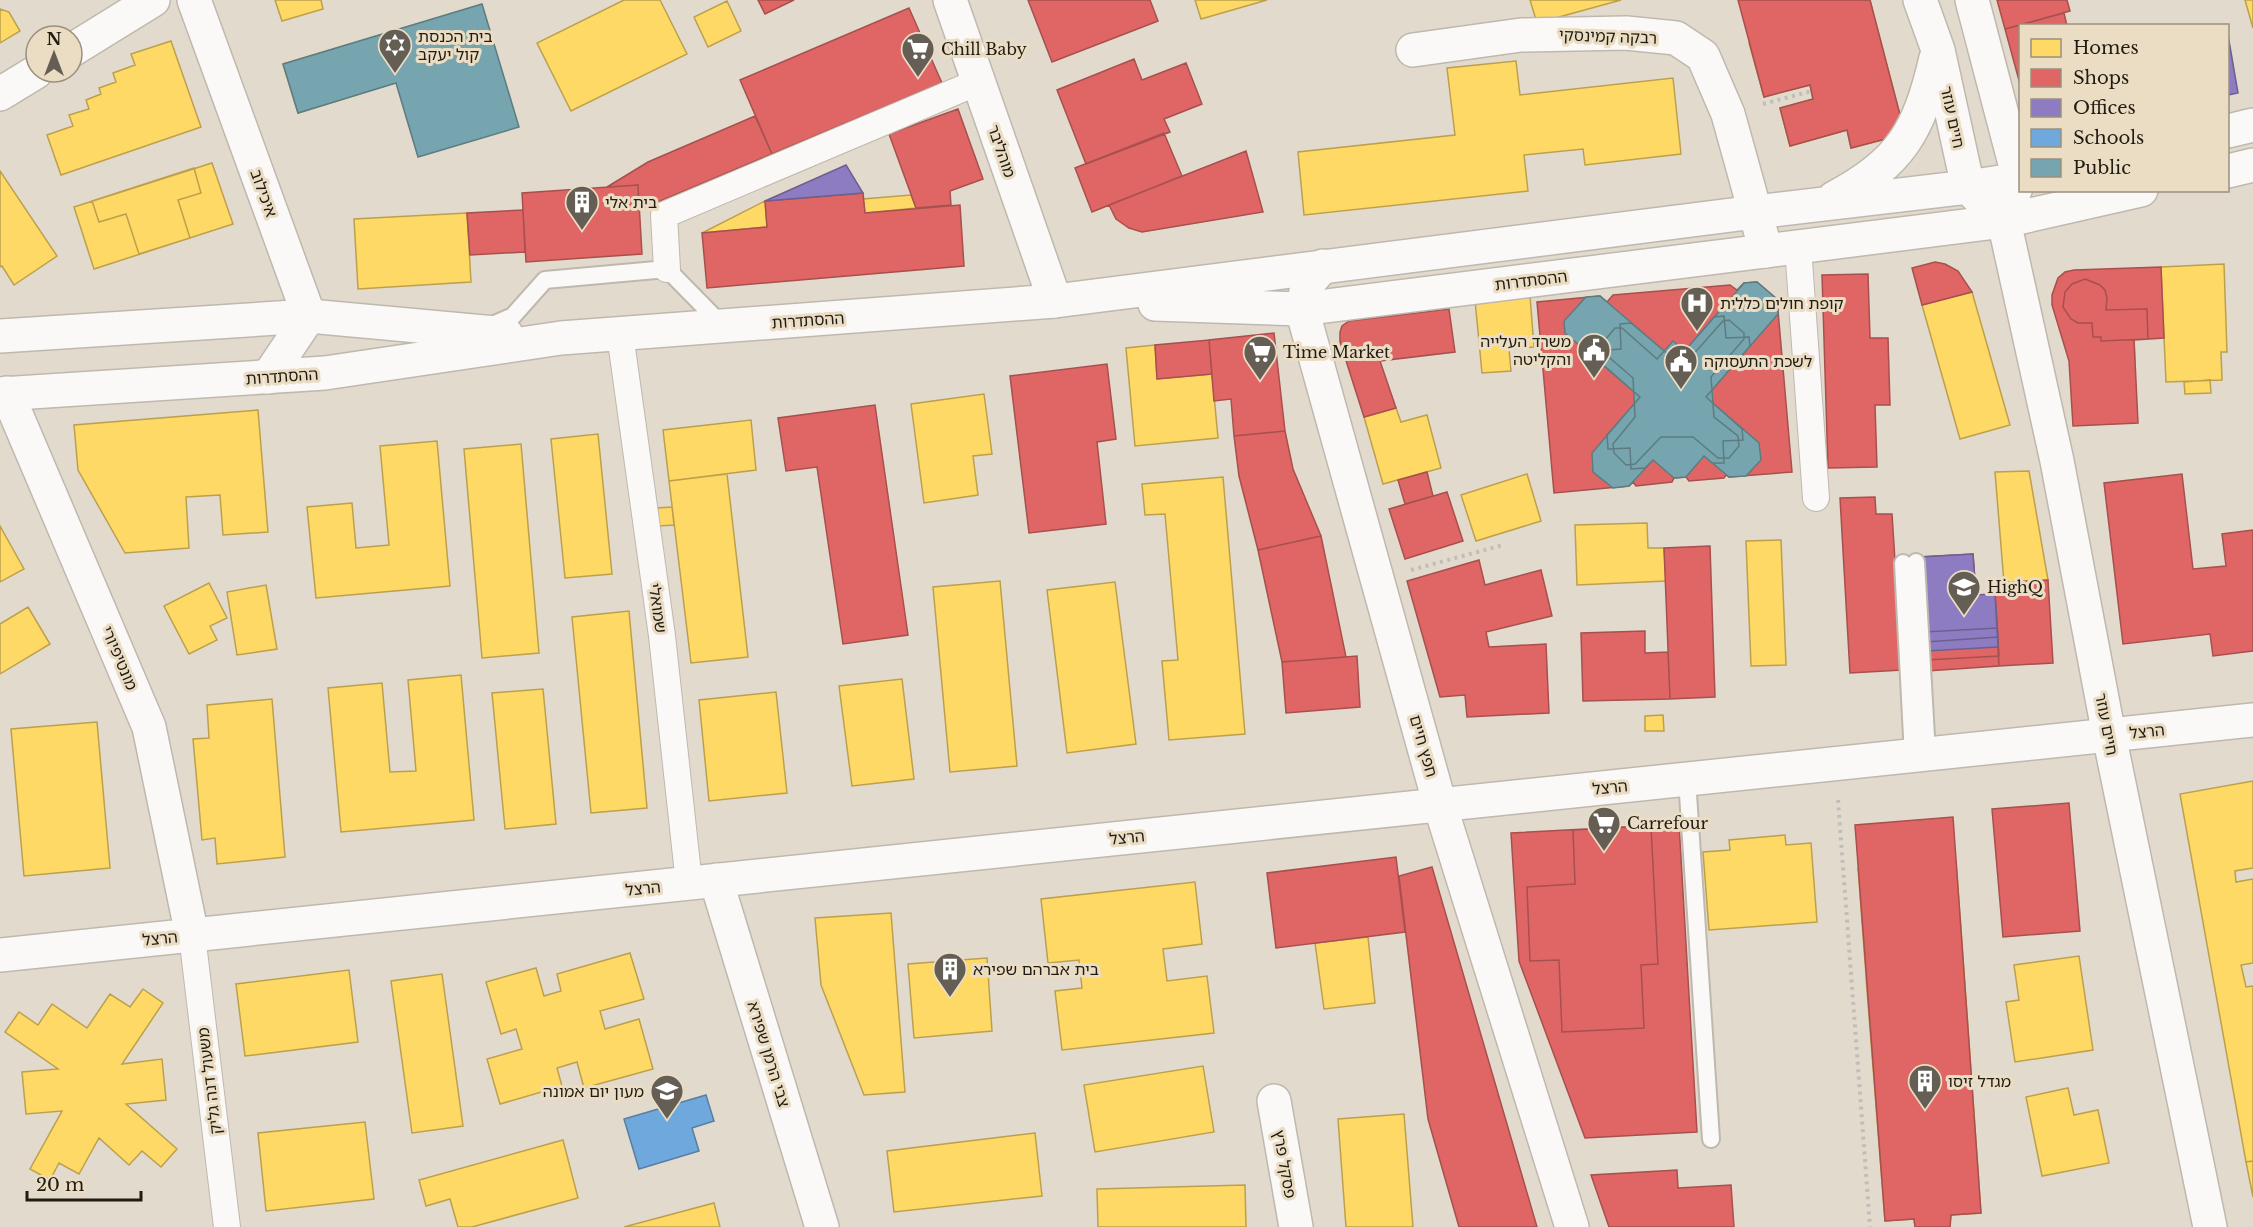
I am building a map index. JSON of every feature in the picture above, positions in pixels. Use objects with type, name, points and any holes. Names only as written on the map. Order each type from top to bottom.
[{"type":"street","points":[[84,43],[153,0]]},
{"type":"street","name":"איכילוב","points":[[194,0],[309,316]]},
{"type":"street","name":"מוהליבר","points":[[950,0],[1055,301]]},
{"type":"street","name":"חיים עוזר","points":[[1920,0],[1938,50],[1968,188]]},
{"type":"street","points":[[1972,0],[2019,175]]},
{"type":"street","name":"רבקה קמינסקי","points":[[1413,50],[1521,35],[1626,33],[1676,38],[1703,56],[1728,114],[1766,251]]},
{"type":"street","points":[[1822,205],[1873,176],[1892,158],[1913,131],[1926,98],[1938,50]]},
{"type":"street","points":[[0,94],[24,79]]},
{"type":"street","points":[[667,269],[664,215],[978,82]]},
{"type":"street","points":[[2229,131],[2253,125]]},
{"type":"street","points":[[2229,171],[2253,165]]},
{"type":"street","name":"ההסתדרות","points":[[3,393],[325,373],[561,339],[1055,301],[1755,212],[1968,188],[2019,179]]},
{"type":"street","points":[[1968,188],[2004,221],[2019,182]]},
{"type":"street","name":"ההסתדרות","points":[[1055,301],[1302,309],[2004,221],[2132,192]]},
{"type":"street","name":"חיים עוזר","points":[[2004,221],[2057,461],[2109,735],[2210,1227]]},
{"type":"street","points":[[1798,247],[1816,498]]},
{"type":"street","points":[[1302,309],[1308,283],[1323,266]]},
{"type":"street","name":"חפץ חיים","points":[[1302,309],[1440,805],[1572,1227]]},
{"type":"street","points":[[268,377],[309,316]]},
{"type":"street","name":"ההסתדרות","points":[[0,336],[309,316],[561,339]]},
{"type":"street","name":"שמואלי","points":[[620,334],[663,636],[702,882]]},
{"type":"street","name":"מונטיפיורי","points":[[3,393],[149,727],[192,935]]},
{"type":"street","name":"הרצל","points":[[0,955],[2253,720]]},
{"type":"street","name":"צבי הרמן שפירא","points":[[702,882],[822,1227]]},
{"type":"street","name":"משעול דנה גליק","points":[[192,935],[227,1227]]},
{"type":"street","name":"פסקל פרץ","points":[[1274,1101],[1296,1227]]},
{"type":"lane","points":[[478,332],[513,316],[545,280],[667,269],[723,326]]},
{"type":"lane","points":[[1909,562],[1920,755]]},
{"type":"lane","points":[[1687,779],[1711,1139]]},
{"type":"path","points":[[1728,114],[1812,91]]},
{"type":"path","points":[[1376,580],[1503,545]]},
{"type":"path","points":[[1835,764],[1870,1227]]},
{"type":"building: Homes","points":[[275,0],[321,0],[323,9],[282,21]]},
{"type":"building: Homes","points":[[624,0],[660,0],[687,54],[571,111],[537,43]]},
{"type":"building: Homes","points":[[1195,0],[1267,0],[1201,19]]},
{"type":"building: Homes","points":[[1530,0],[1621,0],[1537,23]]},
{"type":"building: Homes","points":[[1790,0],[1870,0],[1905,134],[1851,148],[1847,130],[1790,146],[1780,108],[1813,99],[1810,85],[1764,97],[1749,43],[1798,30]]},
{"type":"building: Homes","points":[[2245,0],[2253,0],[2253,28]]},
{"type":"building: Homes","points":[[727,1],[741,31],[708,47],[694,17]]},
{"type":"building: Homes","points":[[0,9],[9,12],[20,31],[0,43]]},
{"type":"building: Homes","points":[[434,19],[449,66],[298,113],[283,64]]},
{"type":"building: Homes","points":[[171,41],[201,127],[61,175],[47,135],[73,126],[69,115],[89,109],[86,100],[101,94],[99,88],[116,82],[113,73],[135,65],[131,54]]},
{"type":"building: Homes","points":[[1516,61],[1520,95],[1673,78],[1681,154],[1585,165],[1583,149],[1524,155],[1528,191],[1304,215],[1298,152],[1455,135],[1447,68]]},
{"type":"building: Homes","points":[[212,163],[233,224],[94,269],[74,207]]},
{"type":"building: Homes","points":[[194,168],[201,193],[178,200],[190,238],[139,254],[126,214],[99,222],[92,201]]},
{"type":"building: Homes","points":[[0,171],[57,256],[14,285],[2,266],[0,267]]},
{"type":"building: Homes","points":[[911,195],[916,208],[865,213],[863,199]]},
{"type":"building: Homes","points":[[765,201],[767,227],[702,233]]},
{"type":"building: Homes","points":[[467,213],[471,282],[358,289],[354,219]]},
{"type":"building: Homes","points":[[2224,264],[2227,352],[2221,352],[2222,380],[2166,382],[2161,267]]},
{"type":"building: Homes","points":[[1972,292],[2010,425],[1960,439],[1922,305]]},
{"type":"building: Homes","points":[[1530,296],[1534,347],[1509,349],[1511,371],[1482,373],[1475,300]]},
{"type":"building: Homes","points":[[2134,335],[2135,366],[2094,368],[2093,337]]},
{"type":"building: Homes","points":[[1155,345],[1157,379],[1212,374],[1218,438],[1135,446],[1126,348]]},
{"type":"building: Homes","points":[[2210,380],[2211,393],[2185,394],[2184,382]]},
{"type":"building: Homes","points":[[984,394],[992,454],[973,456],[978,495],[924,503],[911,404]]},
{"type":"building: Homes","points":[[1396,408],[1401,422],[1427,415],[1441,468],[1383,484],[1364,417]]},
{"type":"building: Homes","points":[[258,410],[268,532],[223,535],[220,495],[186,497],[189,548],[125,553],[78,470],[74,425]]},
{"type":"building: Homes","points":[[751,420],[756,470],[669,481],[663,430]]},
{"type":"building: Homes","points":[[598,434],[612,574],[565,578],[551,439]]},
{"type":"building: Homes","points":[[437,441],[450,586],[316,598],[307,507],[352,503],[356,548],[389,545],[380,446]]},
{"type":"building: Homes","points":[[521,444],[539,653],[482,658],[464,449]]},
{"type":"building: Homes","points":[[2029,471],[2048,580],[2004,583],[1995,472]]},
{"type":"building: Homes","points":[[727,474],[748,657],[691,663],[669,481]]},
{"type":"building: Homes","points":[[1527,474],[1541,521],[1476,541],[1461,495]]},
{"type":"building: Homes","points":[[1223,477],[1245,734],[1169,740],[1162,661],[1178,660],[1165,514],[1145,515],[1142,484]]},
{"type":"building: Homes","points":[[672,507],[674,525],[658,526],[657,508]]},
{"type":"building: Homes","points":[[1647,523],[1648,548],[1664,548],[1666,581],[1577,585],[1575,525]]},
{"type":"building: Homes","points":[[0,526],[24,569],[0,582]]},
{"type":"building: Homes","points":[[1781,540],[1786,665],[1751,666],[1746,541]]},
{"type":"building: Homes","points":[[1000,581],[1017,766],[950,772],[933,587]]},
{"type":"building: Homes","points":[[1115,582],[1136,744],[1067,753],[1047,590]]},
{"type":"building: Homes","points":[[209,583],[227,618],[210,626],[217,640],[189,654],[164,606]]},
{"type":"building: Homes","points":[[266,585],[277,649],[237,655],[227,592]]},
{"type":"building: Homes","points":[[28,607],[50,644],[0,674],[0,624]]},
{"type":"building: Homes","points":[[629,611],[647,808],[591,813],[572,617]]},
{"type":"building: Homes","points":[[461,675],[474,820],[341,832],[328,688],[382,683],[390,772],[416,771],[408,680]]},
{"type":"building: Homes","points":[[902,679],[914,779],[852,786],[839,686]]},
{"type":"building: Homes","points":[[543,689],[556,824],[505,829],[492,693]]},
{"type":"building: Homes","points":[[776,692],[787,793],[709,801],[699,700]]},
{"type":"building: Homes","points":[[272,699],[285,857],[217,864],[215,838],[202,840],[193,739],[209,738],[207,705]]},
{"type":"building: Homes","points":[[1663,715],[1664,731],[1645,731],[1645,716]]},
{"type":"building: Homes","points":[[97,722],[110,868],[24,876],[11,729]]},
{"type":"building: Homes","points":[[2253,781],[2253,868],[2235,871],[2236,882],[2253,879],[2253,963],[2241,965],[2246,987],[2253,986],[2253,1161],[2246,1162],[2180,794]]},
{"type":"building: Homes","points":[[1785,835],[1786,845],[1811,843],[1817,922],[1709,930],[1703,852],[1730,850],[1729,840]]},
{"type":"building: Homes","name":"מגדל זיסו","points":[[1956,861],[1981,1213],[1951,1215],[1950,1227],[1915,1227],[1914,1219],[1885,1221],[1858,868]]},
{"type":"building: Homes","points":[[1195,882],[1202,944],[1163,949],[1167,981],[1207,976],[1214,1033],[1062,1050],[1055,991],[1082,988],[1079,960],[1048,963],[1041,899]]},
{"type":"building: Homes","name":"מגדל זיסו","points":[[1958,889],[1981,1213],[1951,1215],[1950,1227],[1915,1227],[1914,1219],[1885,1221],[1860,896]]},
{"type":"building: Homes","points":[[891,913],[905,1092],[864,1095],[821,985],[815,918]]},
{"type":"building: Homes","name":"מגדל זיסו","points":[[1960,915],[1981,1213],[1951,1215],[1950,1227],[1915,1227],[1914,1219],[1885,1221],[1862,922]]},
{"type":"building: Homes","points":[[1368,937],[1375,1003],[1324,1009],[1315,943]]},
{"type":"building: Homes","name":"מגדל זיסו","points":[[1961,942],[1981,1213],[1951,1215],[1950,1227],[1915,1227],[1914,1219],[1885,1221],[1864,949]]},
{"type":"building: Homes","points":[[630,953],[644,999],[600,1011],[605,1029],[639,1019],[653,1069],[584,1088],[577,1062],[557,1068],[562,1086],[500,1104],[487,1059],[522,1049],[516,1029],[501,1034],[486,982],[536,968],[544,996],[561,991],[557,974]]},
{"type":"building: Homes","points":[[2079,956],[2093,1050],[2015,1062],[2006,1002],[2019,1000],[2014,965]]},
{"type":"building: Homes","name":"בית אברהם שפירא","points":[[987,958],[992,1031],[914,1038],[908,964]]},
{"type":"building: Homes","points":[[349,970],[358,1042],[245,1056],[236,984]]},
{"type":"building: Homes","name":"מגדל זיסו","points":[[1963,972],[1981,1213],[1951,1215],[1950,1227],[1915,1227],[1914,1219],[1885,1221],[1866,978]]},
{"type":"building: Homes","points":[[442,974],[463,1126],[412,1133],[391,981]]},
{"type":"building: Homes","points":[[143,989],[163,1003],[122,1064],[162,1059],[166,1100],[126,1104],[177,1149],[161,1167],[142,1151],[129,1165],[99,1138],[79,1174],[59,1163],[50,1180],[30,1169],[62,1111],[26,1114],[22,1072],[58,1069],[5,1032],[19,1012],[38,1025],[52,1004],[87,1028],[110,994],[130,1007]]},
{"type":"building: Homes","points":[[1966,999],[1981,1213],[1951,1215],[1950,1227],[1915,1227],[1914,1219],[1885,1221],[1869,1006]]},
{"type":"building: Homes","points":[[1203,1066],[1214,1132],[1095,1152],[1084,1085]]},
{"type":"building: Homes","points":[[2068,1088],[2074,1115],[2098,1110],[2109,1163],[2042,1176],[2026,1097]]},
{"type":"building: Homes","points":[[1404,1114],[1413,1227],[1346,1227],[1338,1119]]},
{"type":"building: Homes","points":[[365,1122],[374,1199],[266,1211],[258,1133]]},
{"type":"building: Homes","points":[[1035,1133],[1042,1196],[894,1212],[887,1151]]},
{"type":"building: Homes","points":[[563,1140],[578,1198],[472,1227],[458,1227],[450,1199],[426,1206],[419,1180]]},
{"type":"building: Homes","points":[[2253,1161],[2253,1197],[2246,1162]]},
{"type":"building: Homes","points":[[1245,1185],[1246,1227],[1098,1227],[1097,1189]]},
{"type":"building: Homes","points":[[714,1203],[720,1227],[624,1227]]},
{"type":"building: Shops","points":[[758,0],[794,0],[765,14]]},
{"type":"building: Shops","points":[[1028,0],[1150,0],[1158,21],[1052,62]]},
{"type":"building: Shops","points":[[1738,0],[1870,0],[1905,134],[1851,148],[1847,130],[1790,146],[1780,108],[1813,99],[1810,85],[1764,97]]},
{"type":"building: Shops","points":[[1997,0],[2067,0],[2070,11],[2005,29]]},
{"type":"building: Shops","points":[[909,8],[942,83],[772,154],[740,80]]},
{"type":"building: Shops","points":[[2064,13],[2067,24],[2023,24]]},
{"type":"building: Shops","points":[[2019,25],[2019,80],[2005,29]]},
{"type":"building: Shops","points":[[1134,59],[1142,80],[1186,63],[1202,104],[1164,119],[1170,132],[1086,164],[1057,90]]},
{"type":"building: Shops","points":[[958,109],[983,179],[950,191],[951,205],[916,208],[889,134]]},
{"type":"building: Shops","points":[[755,116],[772,154],[639,210],[638,185],[607,187],[648,162]]},
{"type":"building: Shops","points":[[1164,133],[1182,176],[1092,212],[1075,168]]},
{"type":"building: Shops","points":[[1246,151],[1263,212],[1142,232],[1129,228],[1116,219],[1109,205]]},
{"type":"building: Shops","name":"בית אלי","points":[[638,185],[642,254],[526,262],[522,193]]},
{"type":"building: Shops","points":[[863,193],[865,213],[960,205],[964,266],[707,288],[702,233],[767,227],[765,201]]},
{"type":"building: Shops","points":[[523,210],[525,252],[470,255],[467,213]]},
{"type":"building: Shops","points":[[1935,262],[1958,271],[1972,292],[1922,305],[1912,268]]},
{"type":"building: Shops","points":[[2161,267],[2164,338],[2134,340],[2138,423],[2073,426],[2069,361],[2052,305],[2052,295],[2058,278],[2065,272],[2074,270]]},
{"type":"building: Shops","points":[[1868,274],[1870,338],[1888,338],[1890,405],[1875,405],[1877,467],[1828,468],[1822,275]]},
{"type":"building: Shops","points":[[2085,279],[2100,285],[2105,290],[2106,310],[2147,309],[2148,339],[2101,341],[2101,337],[2093,337],[2092,323],[2078,323],[2071,319],[2063,307],[2065,292],[2072,284]]},
{"type":"building: Shops","points":[[1757,282],[1777,299],[1792,472],[1729,477],[1726,475],[1724,478],[1689,481],[1686,477],[1674,478],[1672,482],[1636,486],[1633,482],[1629,486],[1554,493],[1537,302],[1600,296],[1607,302],[1613,295],[1730,285],[1737,290],[1744,283]]},
{"type":"building: Shops","points":[[1449,309],[1455,352],[1380,361],[1396,408],[1364,417],[1340,342],[1342,326],[1349,321]]},
{"type":"building: Shops","points":[[1274,333],[1285,431],[1234,436],[1231,399],[1214,401],[1209,340]]},
{"type":"building: Shops","points":[[1209,340],[1212,374],[1157,379],[1155,345]]},
{"type":"building: Shops","points":[[1107,364],[1116,439],[1097,442],[1106,524],[1029,533],[1010,376]]},
{"type":"building: Shops","points":[[875,405],[908,635],[843,644],[817,467],[786,471],[778,418]]},
{"type":"building: Shops","points":[[1285,431],[1293,469],[1321,536],[1258,550],[1239,476],[1234,436]]},
{"type":"building: Shops","points":[[1427,472],[1433,496],[1405,504],[1398,480]]},
{"type":"building: Shops","points":[[2182,474],[2193,569],[2226,566],[2222,534],[2253,530],[2253,651],[2213,656],[2210,634],[2123,644],[2104,483]]},
{"type":"building: Shops","points":[[1447,492],[1463,541],[1405,559],[1389,509]]},
{"type":"building: Shops","points":[[1875,497],[1876,514],[1892,514],[1902,670],[1850,673],[1840,498]]},
{"type":"building: Shops","points":[[1321,536],[1346,657],[1282,662],[1258,550]]},
{"type":"building: Shops","points":[[1710,546],[1715,697],[1670,699],[1664,548]]},
{"type":"building: Shops","points":[[1973,554],[1976,595],[1995,594],[1999,666],[1927,671],[1920,557]]},
{"type":"building: Shops","points":[[1973,554],[1976,595],[1995,594],[1999,656],[1926,660],[1920,557]]},
{"type":"building: Shops","points":[[1479,560],[1485,585],[1541,570],[1552,616],[1486,632],[1489,647],[1546,644],[1549,713],[1467,717],[1465,695],[1440,697],[1407,581]]},
{"type":"building: Shops","points":[[2048,580],[2053,663],[1999,666],[1994,583]]},
{"type":"building: Shops","points":[[1645,631],[1645,653],[1668,652],[1670,699],[1583,701],[1581,633]]},
{"type":"building: Shops","points":[[1357,656],[1360,707],[1286,713],[1282,662]]},
{"type":"building: Shops","points":[[2069,803],[2080,931],[2003,937],[1992,809]]},
{"type":"building: Shops","name":"מגדל זיסו","points":[[1953,817],[1981,1213],[1951,1215],[1950,1227],[1915,1227],[1914,1219],[1885,1221],[1855,825]]},
{"type":"building: Shops","points":[[1679,824],[1697,1132],[1585,1138],[1519,961],[1511,833]]},
{"type":"building: Shops","points":[[1651,826],[1658,964],[1641,965],[1644,1028],[1562,1032],[1559,960],[1530,961],[1527,887],[1575,884],[1573,830]]},
{"type":"building: Shops","points":[[1396,857],[1405,932],[1276,948],[1267,873]]},
{"type":"building: Shops","points":[[1432,867],[1537,1227],[1459,1227],[1428,1119],[1399,876]]},
{"type":"building: Shops","points":[[1677,1170],[1678,1188],[1731,1185],[1734,1227],[1609,1227],[1591,1175]]},
{"type":"building: Offices","points":[[2229,41],[2238,93],[2229,95]]},
{"type":"building: Offices","points":[[846,165],[863,193],[765,201]]},
{"type":"building: Offices","points":[[1973,554],[1976,595],[1995,594],[1997,628],[1925,632],[1920,557]]},
{"type":"building: Offices","points":[[1973,554],[1976,595],[1995,594],[1998,637],[1925,642],[1920,557]]},
{"type":"building: Offices","points":[[1973,554],[1976,595],[1995,594],[1998,647],[1926,651],[1920,557]]},
{"type":"building: Schools","points":[[706,1095],[714,1121],[692,1128],[699,1151],[639,1169],[624,1119]]},
{"type":"building: Public","name":"בית הכנסת קול יעקב","points":[[482,4],[519,127],[418,157],[396,83],[298,113],[283,64]]},
{"type":"building: Public","points":[[1757,282],[1777,299],[1778,314],[1706,397],[1759,443],[1761,460],[1746,476],[1729,477],[1704,456],[1686,477],[1674,478],[1653,460],[1629,486],[1613,488],[1593,472],[1592,453],[1640,397],[1565,333],[1564,321],[1586,297],[1600,296],[1676,361],[1744,283]]},
{"type":"building: Public","points":[[1724,316],[1726,338],[1749,337],[1750,346],[1706,397],[1742,429],[1743,440],[1723,441],[1724,463],[1712,463],[1704,456],[1686,477],[1674,478],[1653,460],[1645,468],[1631,469],[1630,448],[1608,449],[1607,435],[1640,397],[1599,361],[1597,351],[1621,349],[1620,324],[1631,323],[1676,361],[1714,317]]},
{"type":"building: Public","points":[[1729,320],[1744,333],[1744,339],[1711,377],[1714,417],[1738,436],[1739,446],[1729,458],[1718,458],[1693,437],[1661,437],[1635,464],[1626,465],[1614,453],[1613,444],[1635,417],[1633,378],[1602,351],[1601,345],[1615,328],[1622,328],[1657,359],[1673,341],[1691,357],[1723,321]]},
{"type":"place","name":"בית הכנסת קול יעקב","points":[[395,74]]},
{"type":"place","name":"Chill Baby","points":[[918,78]]},
{"type":"place","name":"בית אלי","points":[[582,231]]},
{"type":"place","name":"קופת חולים כללית","points":[[1697,332]]},
{"type":"place","name":"משרד העלייה והקליטה","points":[[1594,379]]},
{"type":"place","name":"Time Market","points":[[1260,381]]},
{"type":"place","name":"לשכת התעסוקה","points":[[1681,390]]},
{"type":"place","name":"HighQ","points":[[1964,616]]},
{"type":"place","name":"Carrefour","points":[[1604,852]]},
{"type":"place","name":"בית אברהם שפירא","points":[[950,998]]},
{"type":"place","name":"מגדל זיסו","points":[[1925,1110]]},
{"type":"place","name":"מעון יום אמונה","points":[[667,1120]]}]
